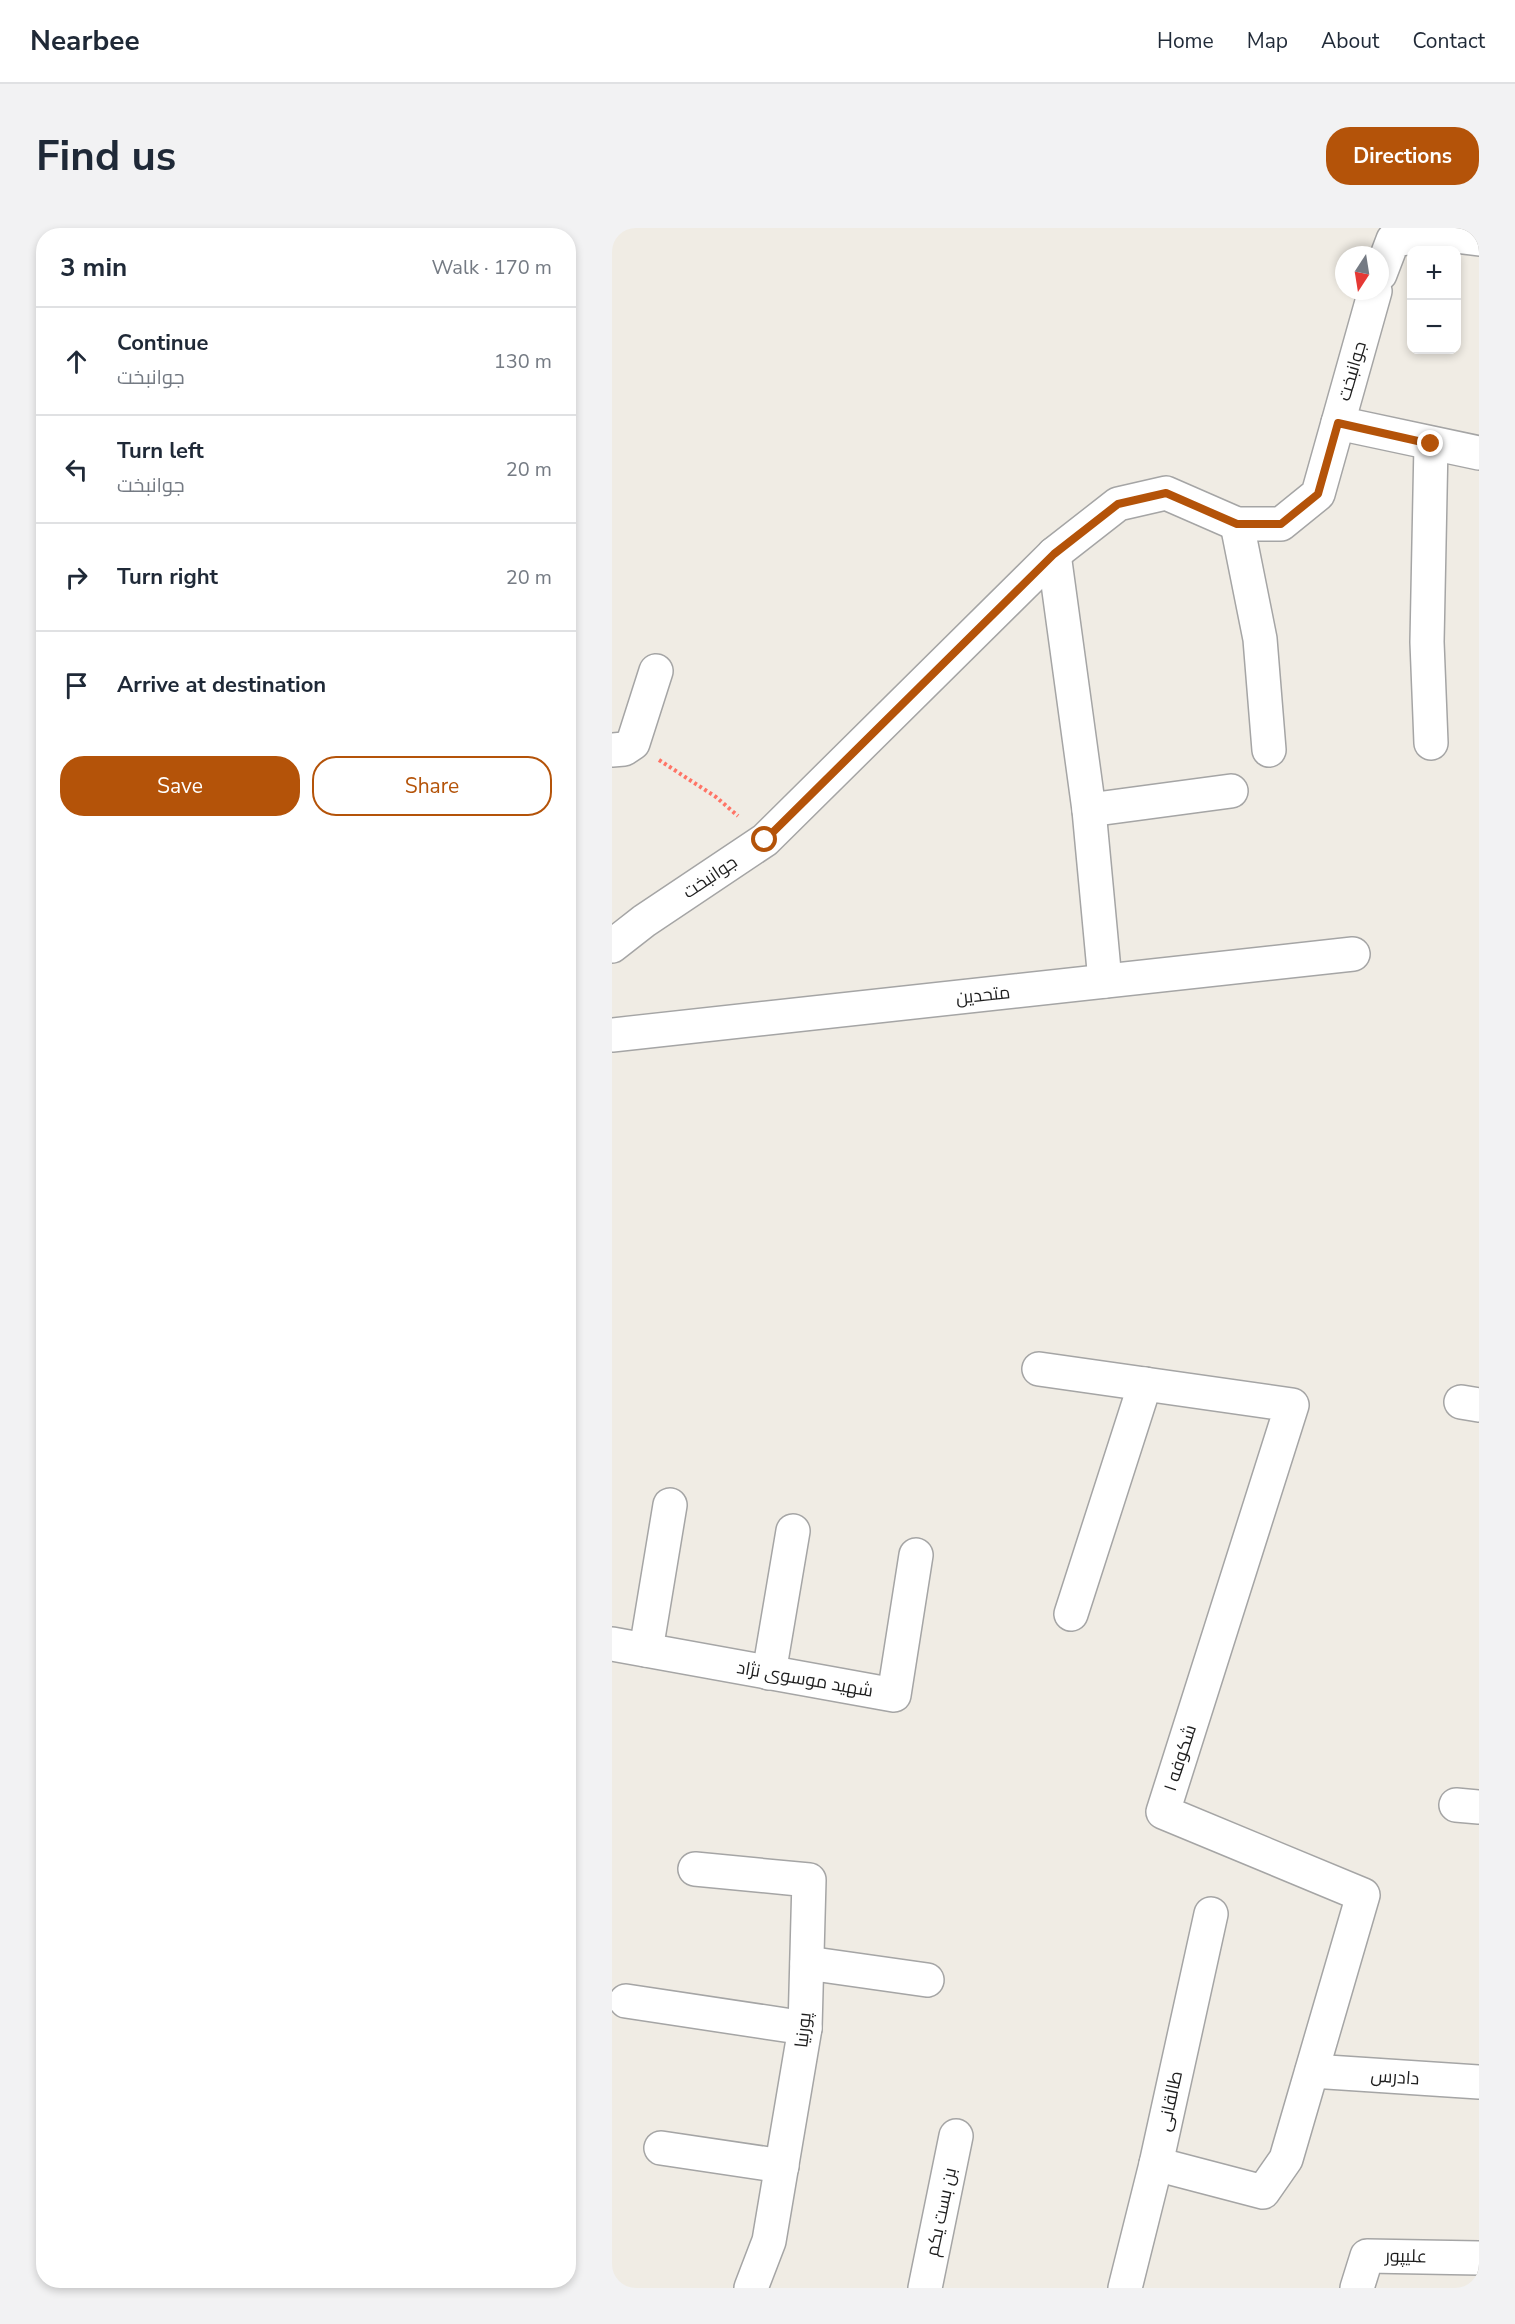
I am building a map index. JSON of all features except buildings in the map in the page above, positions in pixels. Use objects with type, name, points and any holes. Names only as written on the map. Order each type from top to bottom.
[{"type":"street","points":[[1390,234],[1439,234],[1479,239]]},
{"type":"street","name":"جوانبخت","points":[[612,946],[644,921],[765,840],[1054,554],[1118,504],[1166,493],[1237,524],[1281,524],[1318,494],[1372,300]]},
{"type":"street","points":[[1338,423],[1479,453]]},
{"type":"street","points":[[1431,444],[1427,642],[1431,743]]},
{"type":"street","points":[[1237,524],[1260,639],[1269,750]]},
{"type":"street","points":[[1054,554],[1089,810],[1105,981]]},
{"type":"street","points":[[622,747],[656,671]]},
{"type":"street","points":[[1089,810],[1231,790]]},
{"type":"street","name":"متحدین","points":[[612,1035],[1353,954]]},
{"type":"street","name":"شکوفه ۱","points":[[1039,1369],[1292,1405],[1163,1812],[1363,1895],[1286,2160],[1263,2192],[1156,2164]]},
{"type":"street","points":[[1071,1614],[1145,1384]]},
{"type":"street","points":[[646,1650],[670,1504]]},
{"type":"street","points":[[770,1673],[793,1531]]},
{"type":"street","name":"شهید موسوی نژاد","points":[[612,1644],[894,1695],[916,1555]]},
{"type":"street","name":"پورنیا","points":[[695,1869],[809,1880],[805,2028],[769,2241],[751,2288]]},
{"type":"street","name":"طالقانی","points":[[1125,2288],[1156,2164],[1210,1914]]},
{"type":"street","points":[[807,1963],[927,1980]]},
{"type":"street","points":[[626,2001],[805,2028]]},
{"type":"street","name":"دادرس","points":[[1312,2071],[1479,2082]]},
{"type":"street","name":"بن بست یکم","points":[[925,2288],[956,2136]]},
{"type":"street","points":[[661,2148],[782,2166]]},
{"type":"street","name":"علیپور","points":[[1357,2288],[1367,2256],[1479,2258]]},
{"type":"path","points":[[622,747],[716,797],[765,840]]},
{"type":"route","points":[[765,840],[1054,554],[1118,504],[1166,493],[1237,524],[1281,524],[1318,494],[1338,423],[1431,444]]}]
